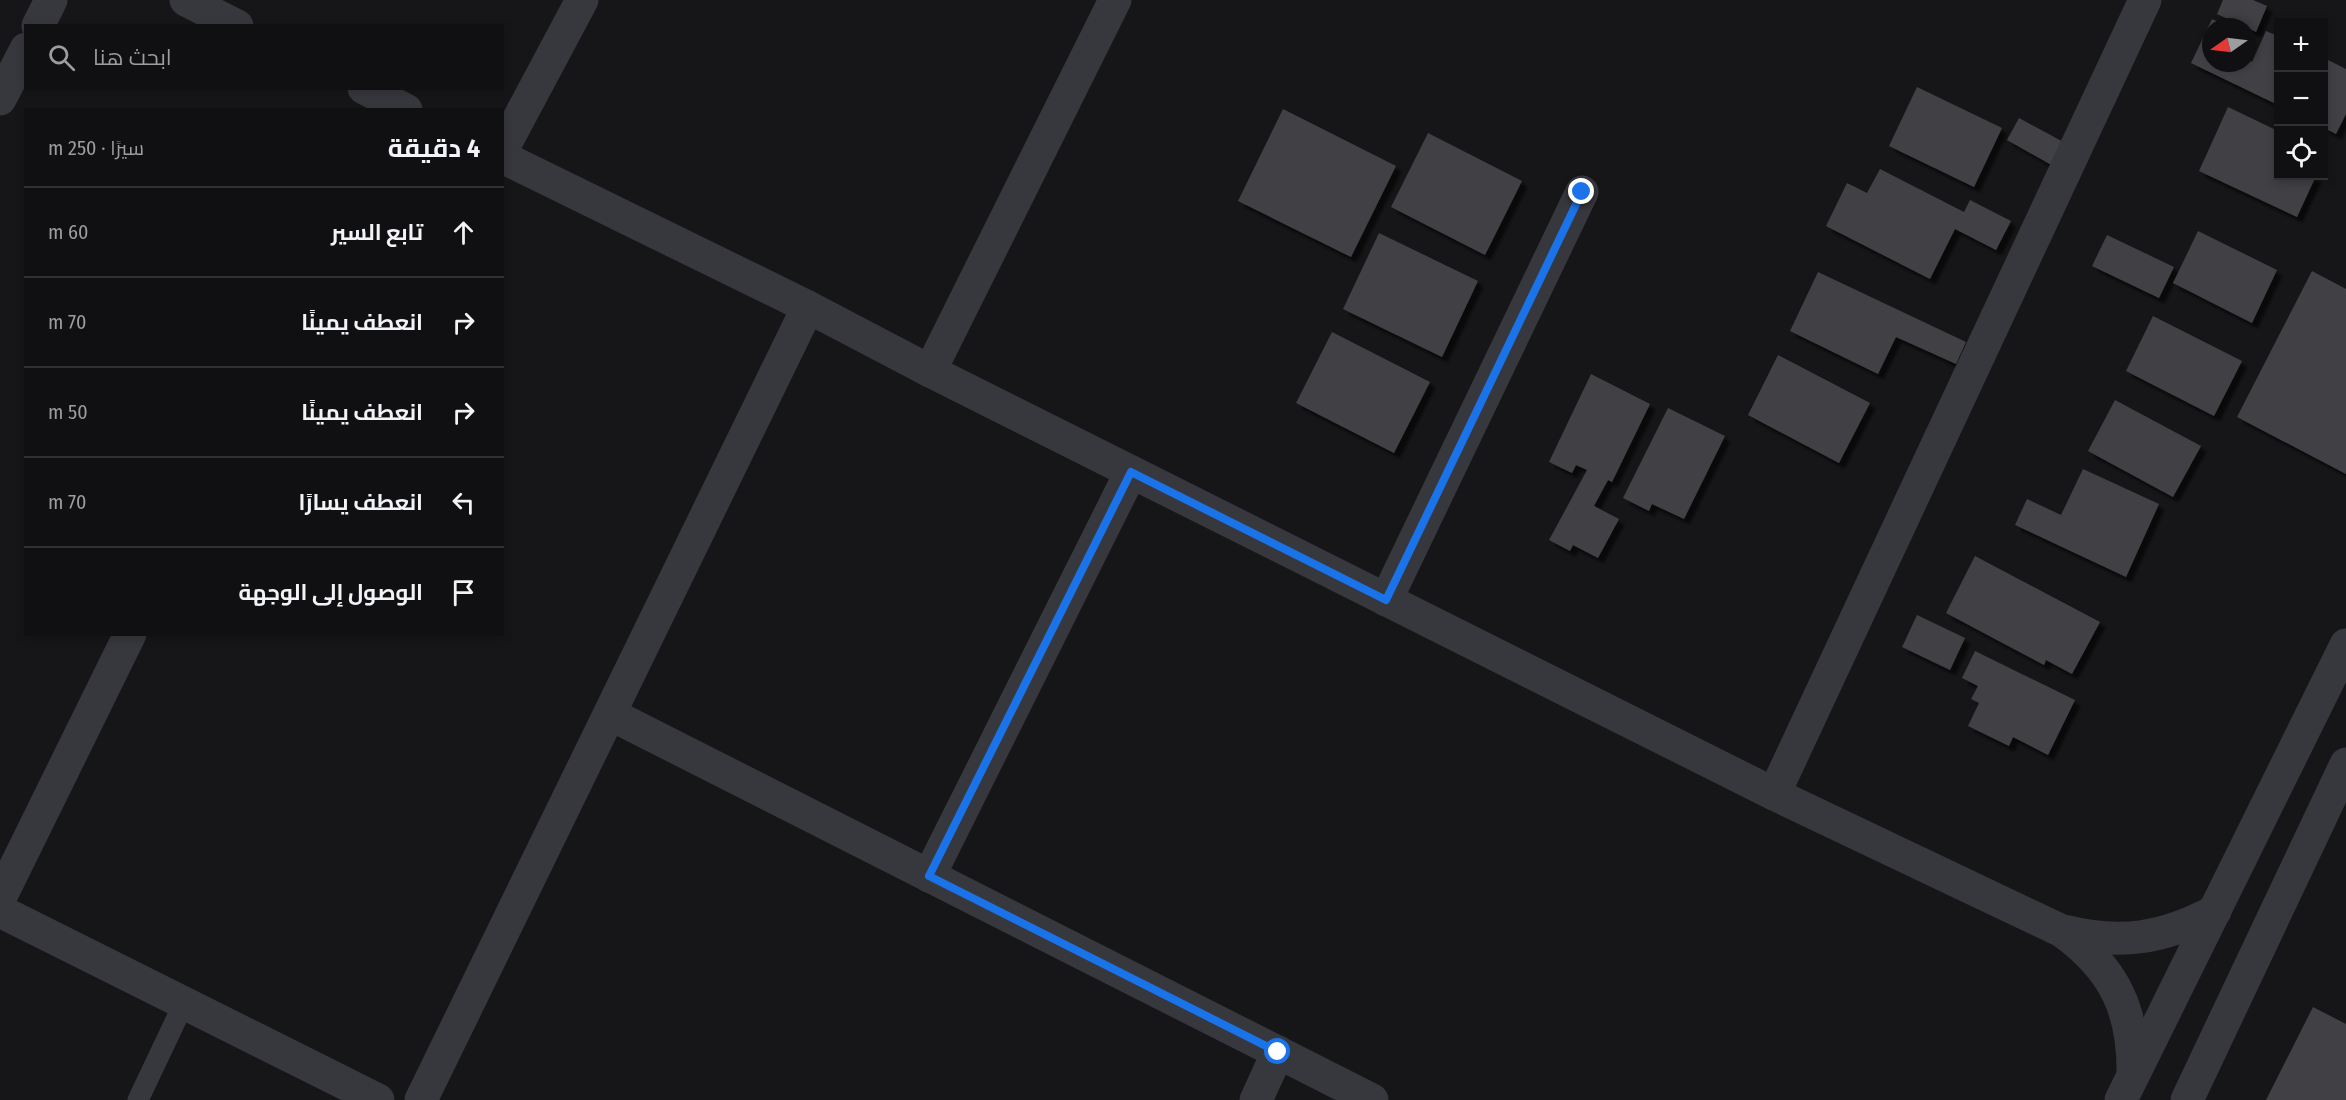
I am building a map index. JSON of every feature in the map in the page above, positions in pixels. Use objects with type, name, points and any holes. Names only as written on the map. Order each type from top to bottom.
[{"type":"street","points":[[39,24],[51,0]]},
{"type":"street","points":[[186,0],[233,24]]},
{"type":"street","points":[[504,146],[582,0]]},
{"type":"street","points":[[930,371],[1115,0]]},
{"type":"street","points":[[1774,794],[2145,0]]},
{"type":"street","points":[[0,99],[24,53]]},
{"type":"street","points":[[504,158],[808,307],[930,371],[1774,794],[2062,931],[2082,945],[2098,963],[2124,1004],[2133,1051],[2127,1088]]},
{"type":"street","points":[[1386,600],[1582,192]]},
{"type":"street","points":[[421,1100],[808,307]]},
{"type":"street","points":[[929,876],[1131,472]]},
{"type":"street","points":[[0,898],[129,636]]},
{"type":"street","points":[[2127,1088],[2346,645]]},
{"type":"street","points":[[610,714],[1372,1100]]},
{"type":"street","points":[[2187,1100],[2346,764]]},
{"type":"street","points":[[0,911],[378,1100]]},
{"type":"street","points":[[2062,931],[2114,940],[2141,938],[2167,933],[2191,924],[2214,911]]},
{"type":"street","points":[[1256,1100],[1278,1052]]},
{"type":"lane","points":[[138,1100],[184,1003]]},
{"type":"building","points":[[2223,0],[2253,0],[2267,6],[2256,32],[2256,18],[2226,18],[2217,14]]},
{"type":"building","points":[[2266,31],[2274,34],[2274,103],[2210,72],[2256,72],[2256,53]]},
{"type":"building","points":[[2202,40],[2202,68],[2191,63]]},
{"type":"building","points":[[2328,60],[2346,69],[2346,114],[2336,134],[2328,130]]},
{"type":"building","points":[[1917,87],[2002,128],[1974,187],[1889,146]]},
{"type":"building","points":[[2228,107],[2274,129],[2274,180],[2314,180],[2297,217],[2199,171]]},
{"type":"building","points":[[1283,109],[1396,166],[1351,257],[1238,201]]},
{"type":"building","points":[[2019,118],[2067,144],[2055,167],[2007,140]]},
{"type":"building","points":[[1428,133],[1522,181],[1485,255],[1391,207]]},
{"type":"building","points":[[1880,169],[1964,212],[1970,200],[2011,221],[1996,250],[1955,229],[1930,279],[1826,226],[1847,183],[1867,193]]},
{"type":"building","points":[[2198,231],[2277,270],[2252,323],[2173,283]]},
{"type":"building","points":[[1379,233],[1478,281],[1442,357],[1343,309]]},
{"type":"building","points":[[2107,235],[2174,267],[2159,298],[2092,266]]},
{"type":"building","points":[[2312,271],[2346,289],[2346,474],[2237,417]]},
{"type":"building","points":[[1818,272],[1966,342],[1956,364],[1896,337],[1878,374],[1790,331]]},
{"type":"building","points":[[2153,316],[2242,361],[2214,416],[2126,371]]},
{"type":"building","points":[[1332,332],[1430,382],[1394,453],[1296,403]]},
{"type":"building","points":[[1778,355],[1870,403],[1839,463],[1748,415]]},
{"type":"building","points":[[1591,374],[1650,404],[1612,482],[1608,480],[1594,506],[1619,519],[1598,558],[1573,545],[1570,551],[1549,540],[1587,470],[1576,465],[1572,473],[1549,462]]},
{"type":"building","points":[[2115,400],[2201,446],[2173,497],[2088,451]]},
{"type":"building","points":[[1668,408],[1725,436],[1684,519],[1652,504],[1649,511],[1623,498]]},
{"type":"building","points":[[2083,469],[2159,504],[2126,577],[2015,525],[2027,499],[2061,515]]},
{"type":"building","points":[[1975,556],[2100,622],[2072,674],[2046,660],[2044,665],[1946,613]]},
{"type":"building","points":[[1917,615],[1965,638],[1950,670],[1902,647]]},
{"type":"building","points":[[1975,651],[2075,700],[2048,755],[2013,737],[2009,746],[1968,726],[1979,703],[1971,699],[1978,686],[1962,678]]},
{"type":"building","points":[[2313,1007],[2346,1024],[2346,1100],[2266,1100]]},
{"type":"route","points":[[1278,1052],[929,876],[1131,472],[1386,600],[1582,192]]}]
